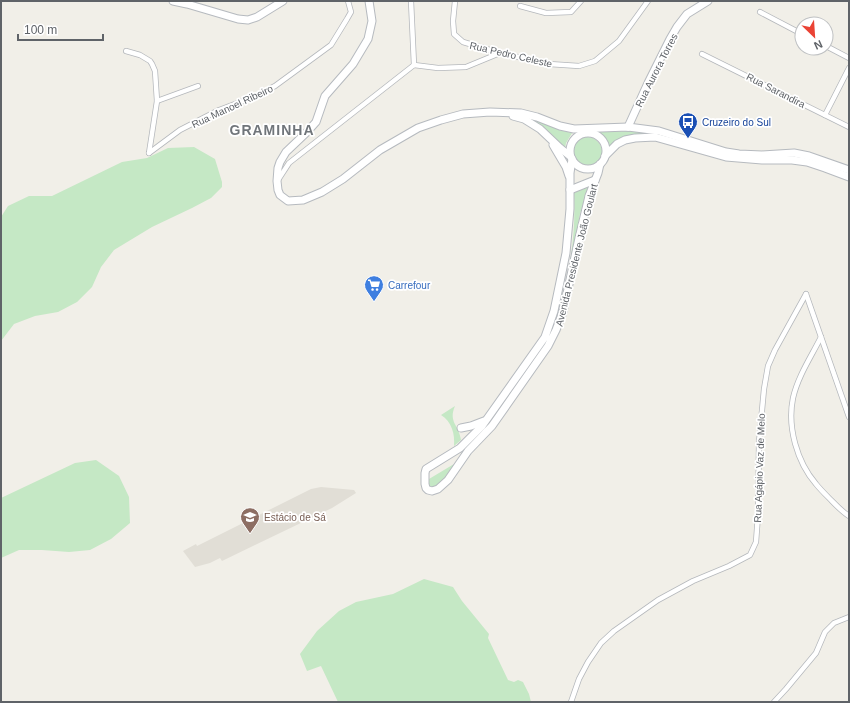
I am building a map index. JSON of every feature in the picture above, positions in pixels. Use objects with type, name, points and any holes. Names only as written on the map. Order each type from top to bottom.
[{"type":"street","points":[[173,1],[238,19],[248,20],[257,17],[283,1]]},
{"type":"street","name":"Rua Manoel Ribeiro","points":[[126,51],[140,55],[150,61],[155,71],[157,101],[149,153],[180,130],[219,110],[256,96],[275,86],[325,50],[331,45],[351,12],[348,1]]},
{"type":"street","points":[[369,1],[372,21],[368,39],[353,64],[325,96],[316,122],[286,152],[280,162],[277,181],[278,190],[283,198],[288,201],[303,200],[322,192],[343,179],[380,150],[418,128],[463,114],[490,112],[508,114],[521,113],[537,117],[560,126],[597,136],[604,145],[606,150],[605,156]]},
{"type":"street","points":[[411,1],[414,65]]},
{"type":"street","name":"Rua Pedro Celeste","points":[[456,1],[453,21],[454,34],[462,42],[500,53],[549,64],[579,66],[595,61],[619,41],[648,1]]},
{"type":"street","points":[[520,6],[546,14],[571,12],[581,1]]},
{"type":"street","name":"Rua Aurora Torres","points":[[628,127],[670,39],[688,14],[708,1]]},
{"type":"street","points":[[760,12],[794,30]]},
{"type":"street","points":[[834,50],[849,58]]},
{"type":"street","points":[[277,181],[289,163],[414,65],[438,68],[466,67],[500,53]]},
{"type":"street","name":"Rua Sarandira","points":[[702,54],[849,128]]},
{"type":"street","points":[[825,115],[849,68]]},
{"type":"street","points":[[157,101],[198,86]]},
{"type":"street","points":[[508,114],[524,119],[540,129],[571,158],[575,164],[584,169],[590,169],[600,164],[605,156],[617,144],[635,138],[655,136],[726,157],[806,162],[849,178]]},
{"type":"street","points":[[574,129],[628,127],[659,131],[726,152],[739,154],[794,153],[809,156],[849,170]]},
{"type":"street","points":[[571,158],[570,151],[572,142],[576,138],[587,134],[596,128]]},
{"type":"street","points":[[547,135],[566,167],[570,180]]},
{"type":"street","points":[[570,190],[596,177],[603,164],[614,151],[635,138]]},
{"type":"street","name":"Avenida Presidente João Goulart","points":[[571,158],[570,210],[566,253],[554,311],[545,337],[482,426],[465,443],[426,469],[425,478],[426,488],[428,490],[435,490],[441,487],[448,480],[468,451],[492,426],[548,346],[563,312],[589,196],[600,164]]},
{"type":"street","name":"Rua Agápio Vaz de Melo","points":[[572,702],[579,679],[588,662],[602,643],[614,631],[658,600],[693,581],[729,566],[750,555],[756,542],[759,442],[764,389],[768,366],[775,350],[806,294],[821,337]]},
{"type":"street","points":[[821,337],[849,417]]},
{"type":"street","points":[[821,337],[802,370],[793,398],[791,422],[798,452],[815,484],[849,516]]},
{"type":"street","points":[[460,428],[480,423],[484,421],[491,413]]},
{"type":"street","points":[[465,443],[468,451]]},
{"type":"street","points":[[774,702],[786,690],[816,653],[825,632],[834,623],[849,617]]},
{"type":"shaded area","name":"Estácio de Sá","points":[[321,487],[354,490],[356,493],[332,508],[222,561],[220,558],[210,563],[195,567],[183,551],[196,544],[197,546],[311,489]]},
{"type":"green space","points":[[535,119],[559,130],[572,133],[566,143],[565,149],[542,126],[533,120]]},
{"type":"green space","points":[[630,131],[655,134],[635,135],[610,148],[602,135],[597,132]]},
{"type":"green space","points":[[587,137],[597,142],[602,152],[597,162],[587,167],[577,162],[572,152],[577,142]]},
{"type":"green space","points":[[194,147],[215,159],[222,182],[222,187],[211,198],[152,227],[114,250],[101,267],[92,287],[77,302],[58,312],[35,316],[14,324],[1,341],[1,217],[8,206],[29,196],[52,196],[122,162],[147,158],[168,148]]},
{"type":"green space","points":[[588,187],[580,214],[571,262],[574,227],[574,193]]},
{"type":"green space","points":[[455,406],[453,411],[453,420],[461,440],[454,446],[452,429],[448,421],[441,415]]},
{"type":"green space","points":[[96,460],[119,476],[129,497],[130,523],[111,539],[90,550],[69,552],[19,550],[1,558],[1,498],[75,463]]},
{"type":"green space","points":[[454,464],[443,482],[436,487],[432,488],[429,486],[429,479]]},
{"type":"green space","points":[[424,579],[453,587],[462,601],[489,634],[488,638],[508,680],[514,682],[518,680],[523,682],[531,702],[338,702],[321,666],[307,671],[300,654],[317,631],[339,611],[356,602],[393,594]]},
{"type":"place","name":"Cruzeiro do Sul","points":[[688,139]]},
{"type":"place","name":"Carrefour","points":[[374,302]]},
{"type":"place","name":"Estácio de Sá","points":[[250,534]]},
{"type":"district","name":"GRAMINHA","points":[[272,130]]}]
